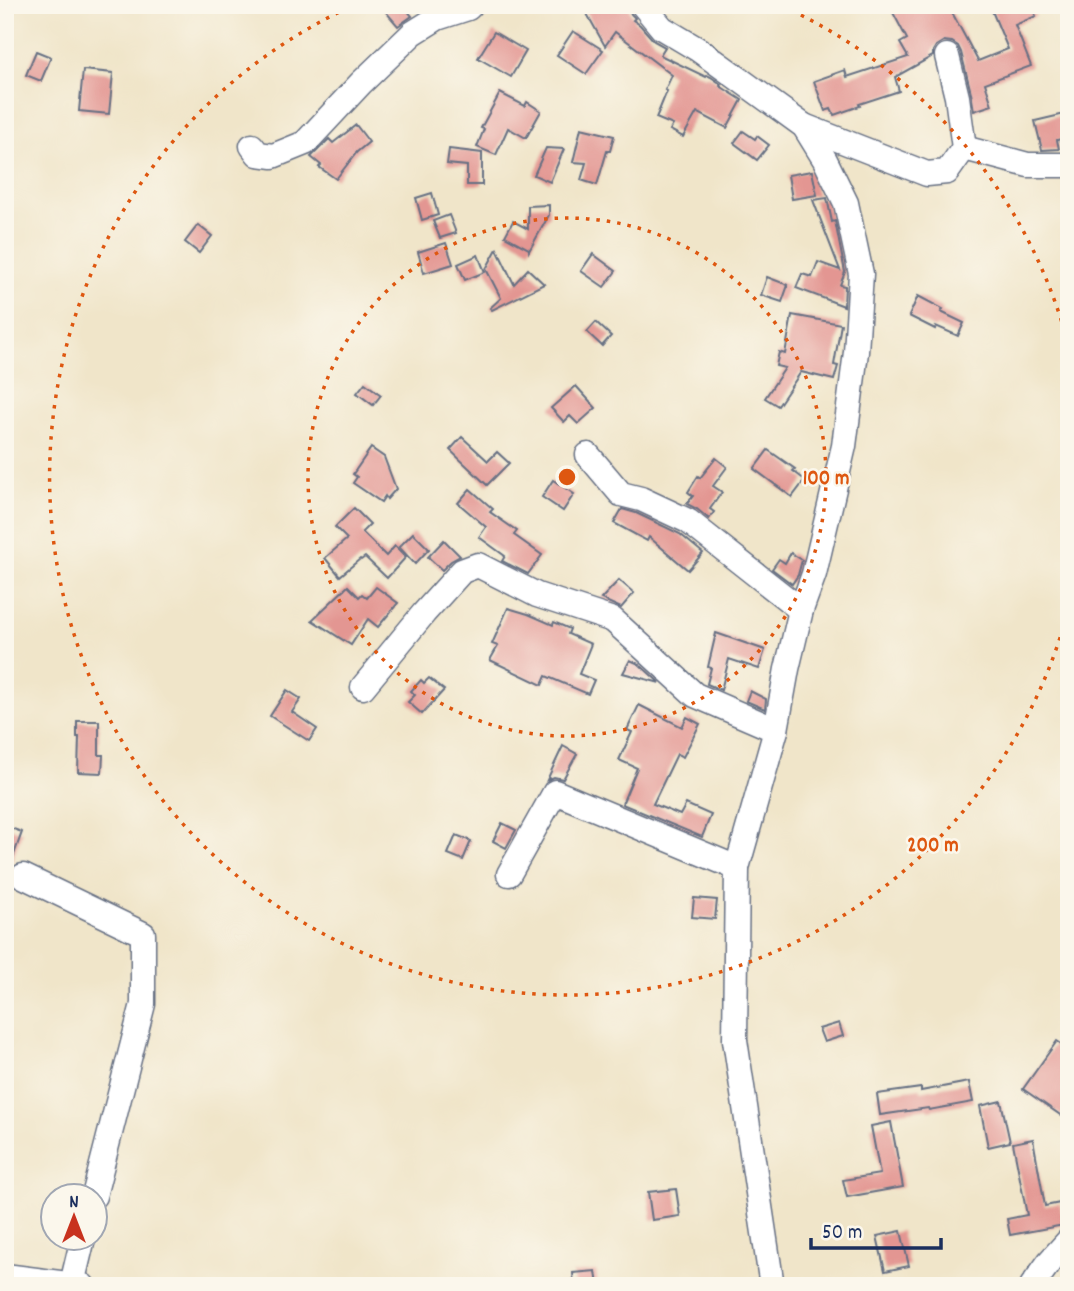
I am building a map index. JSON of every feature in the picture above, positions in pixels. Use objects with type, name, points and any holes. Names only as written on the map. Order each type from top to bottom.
[{"type":"street","points":[[252,146],[258,154],[273,156],[305,143],[412,33],[437,18],[471,5]]},
{"type":"street","points":[[643,5],[662,28],[699,50],[804,126],[927,174],[947,172],[964,148],[957,97],[947,56]]},
{"type":"street","points":[[772,1286],[735,1040],[737,868],[776,730],[801,610],[814,575],[844,446],[856,352],[861,274],[846,203],[825,160],[804,126]]},
{"type":"street","points":[[964,148],[1028,164],[1069,164]]},
{"type":"street","points":[[588,455],[621,494],[642,499],[688,521],[801,610]]},
{"type":"street","points":[[363,687],[462,571],[478,565],[537,594],[613,620],[695,695],[776,730]]},
{"type":"street","points":[[509,874],[555,792],[737,868]]},
{"type":"street","points":[[23,876],[144,934],[144,1004],[98,1182]]},
{"type":"street","points":[[1032,1286],[1049,1261],[1069,1240]]},
{"type":"street","points":[[5,1276],[77,1285],[81,1252]]},
{"type":"building","points":[[380,5],[403,5],[412,16],[398,26]]},
{"type":"building","points":[[582,5],[628,5],[635,18],[633,20],[654,41],[665,47],[660,55],[711,77],[742,100],[727,128],[697,112],[683,137],[670,130],[673,125],[656,118],[672,75],[615,32],[605,46]]},
{"type":"building","points":[[889,5],[948,5],[978,61],[1008,49],[992,11],[1006,5],[1031,5],[1036,16],[1015,25],[1031,66],[985,83],[992,105],[974,111],[961,52],[952,42],[944,41],[936,46],[933,56],[895,77],[899,91],[834,115],[831,109],[825,111],[814,81],[845,70],[847,77],[908,57],[900,43],[907,39]]},
{"type":"building","points":[[573,31],[603,50],[586,74],[557,55]]},
{"type":"building","points":[[494,32],[526,51],[511,77],[478,58]]},
{"type":"building","points":[[36,51],[51,57],[41,81],[26,75]]},
{"type":"building","points":[[83,70],[113,73],[109,114],[79,111]]},
{"type":"building","points":[[500,93],[525,106],[527,102],[541,111],[526,138],[508,128],[496,155],[477,147],[484,129],[481,128]]},
{"type":"building","points":[[1069,113],[1069,137],[1057,140],[1059,149],[1042,150],[1035,121]]},
{"type":"building","points":[[356,125],[369,142],[357,152],[336,179],[319,167],[321,165],[311,157],[329,139],[333,143]]},
{"type":"building","points":[[581,128],[614,136],[597,185],[581,180],[586,163],[573,162]]},
{"type":"building","points":[[743,131],[755,139],[757,136],[769,145],[757,160],[734,143]]},
{"type":"building","points":[[546,148],[564,149],[550,182],[534,175]]},
{"type":"building","points":[[449,149],[482,153],[482,185],[467,185],[467,166],[447,164]]},
{"type":"building","points":[[812,171],[817,195],[792,199],[788,175]]},
{"type":"building","points":[[432,193],[438,215],[422,220],[416,198]]},
{"type":"building","points":[[827,198],[832,222],[835,221],[845,272],[840,285],[845,286],[844,306],[796,288],[802,274],[812,277],[818,262],[840,270],[813,200]]},
{"type":"building","points":[[549,205],[549,215],[529,251],[505,236],[513,221],[528,229],[528,206]]},
{"type":"building","points":[[449,215],[456,233],[440,238],[433,221]]},
{"type":"building","points":[[198,225],[212,236],[199,253],[185,242]]},
{"type":"building","points":[[446,243],[453,264],[424,273],[418,252]]},
{"type":"building","points":[[497,249],[514,284],[528,269],[544,284],[492,310],[490,308],[501,298],[486,269]]},
{"type":"building","points":[[593,254],[616,271],[604,287],[581,271]]},
{"type":"building","points":[[478,255],[485,272],[465,280],[458,264]]},
{"type":"building","points":[[767,277],[788,285],[782,302],[761,295]]},
{"type":"building","points":[[918,296],[943,309],[941,312],[964,323],[958,336],[936,326],[935,329],[909,316]]},
{"type":"building","points":[[792,315],[841,324],[834,365],[838,366],[834,380],[801,372],[778,406],[765,398],[785,368],[776,366],[779,352],[785,354]]},
{"type":"building","points":[[596,322],[611,336],[602,346],[587,332]]},
{"type":"building","points":[[365,383],[381,395],[373,405],[357,393]]},
{"type":"building","points":[[576,386],[596,408],[578,424],[570,416],[564,422],[551,408]]},
{"type":"building","points":[[462,437],[488,461],[497,452],[509,463],[487,485],[450,450]]},
{"type":"building","points":[[371,448],[384,457],[396,489],[381,502],[353,483],[357,477],[353,474]]},
{"type":"building","points":[[768,450],[795,469],[793,471],[805,480],[792,497],[754,469]]},
{"type":"building","points":[[716,458],[727,467],[713,486],[722,492],[710,509],[714,512],[709,519],[687,504],[693,496],[688,492],[698,476],[700,478]]},
{"type":"building","points":[[553,480],[574,494],[563,511],[542,497]]},
{"type":"building","points":[[470,489],[493,509],[490,512],[517,531],[514,535],[542,555],[528,574],[502,561],[505,556],[479,537],[486,527],[458,503]]},
{"type":"building","points":[[354,508],[370,524],[362,532],[386,556],[395,546],[406,557],[387,578],[365,557],[340,576],[325,558],[347,539],[335,527]]},
{"type":"building","points":[[622,509],[680,534],[703,553],[688,570],[649,537],[647,541],[614,523]]},
{"type":"building","points":[[413,533],[429,549],[415,564],[399,547]]},
{"type":"building","points":[[444,540],[460,556],[442,570],[428,557]]},
{"type":"building","points":[[791,553],[802,560],[792,584],[772,569],[779,559],[785,563]]},
{"type":"building","points":[[619,580],[634,593],[621,608],[601,599]]},
{"type":"building","points":[[348,586],[359,597],[362,594],[367,598],[376,587],[398,603],[378,627],[368,619],[351,645],[312,620]]},
{"type":"building","points":[[508,608],[553,625],[554,622],[570,629],[568,634],[591,644],[579,674],[594,680],[588,694],[546,676],[542,685],[490,660],[498,646],[492,644]]},
{"type":"building","points":[[716,633],[765,650],[759,669],[729,659],[721,690],[707,684]]},
{"type":"building","points":[[630,660],[639,664],[660,683],[623,673]]},
{"type":"building","points":[[429,678],[444,690],[422,714],[408,702],[415,695],[411,691],[421,680],[424,683]]},
{"type":"building","points":[[287,690],[301,699],[292,712],[317,729],[309,741],[270,716]]},
{"type":"building","points":[[750,691],[766,699],[765,709],[746,701]]},
{"type":"building","points":[[639,705],[682,727],[687,717],[700,724],[683,757],[677,754],[653,804],[680,815],[686,804],[711,815],[702,837],[622,804],[637,768],[619,760],[632,732],[627,730]]},
{"type":"building","points":[[77,721],[99,721],[102,773],[78,772]]},
{"type":"building","points":[[563,746],[577,754],[563,779],[554,777],[547,780]]},
{"type":"building","points":[[502,823],[516,830],[506,848],[493,841]]},
{"type":"building","points":[[5,826],[22,832],[7,874],[5,874]]},
{"type":"building","points":[[456,835],[471,841],[463,860],[448,854]]},
{"type":"building","points":[[694,898],[717,900],[715,919],[692,917]]},
{"type":"building","points":[[839,1023],[843,1036],[824,1042],[819,1029]]},
{"type":"building","points":[[1057,1041],[1069,1049],[1069,1121],[1023,1089]]},
{"type":"building","points":[[969,1082],[973,1102],[880,1115],[877,1094],[921,1088],[921,1091]]},
{"type":"building","points":[[1001,1101],[1010,1142],[988,1147],[980,1106]]},
{"type":"building","points":[[891,1122],[903,1187],[847,1197],[843,1180],[880,1174],[871,1126]]},
{"type":"building","points":[[1033,1139],[1045,1206],[1060,1203],[1064,1225],[1010,1235],[1007,1219],[1027,1215],[1013,1143]]},
{"type":"building","points":[[676,1189],[680,1216],[652,1220],[648,1192]]},
{"type":"building","points":[[901,1231],[909,1266],[885,1271],[877,1236]]},
{"type":"building","points":[[596,1271],[598,1286],[574,1286],[573,1273]]}]
